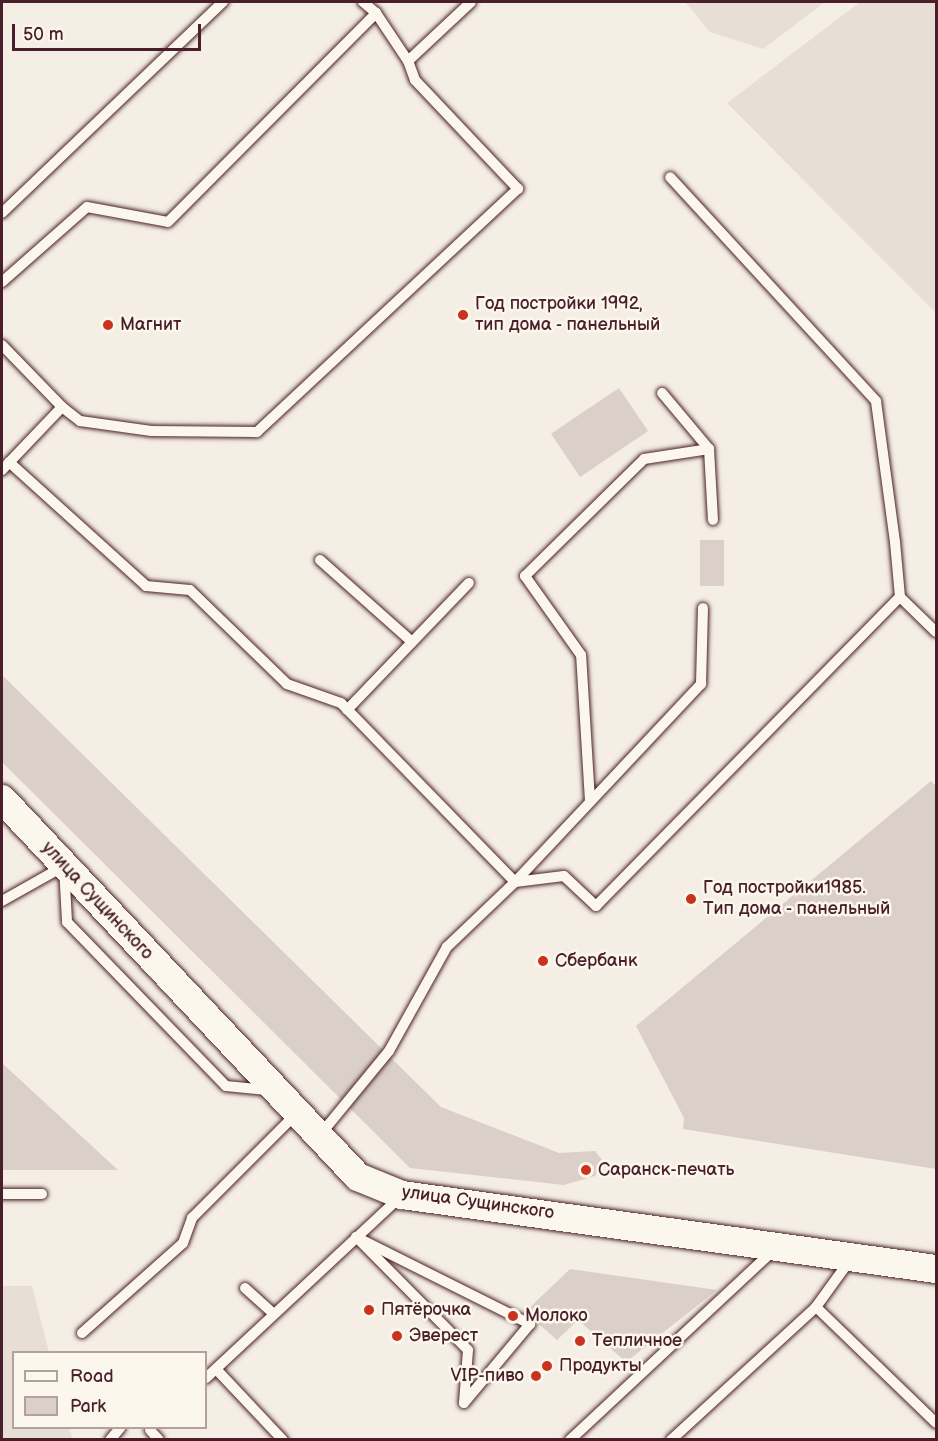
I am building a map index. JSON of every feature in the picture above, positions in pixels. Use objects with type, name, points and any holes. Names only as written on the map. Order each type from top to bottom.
[{"type":"street","name":"улица Сущинского","points":[[2,798],[358,1177],[402,1194],[936,1269]]},
{"type":"lane","points":[[2,213],[223,2]]},
{"type":"lane","points":[[2,345],[62,407],[80,421],[151,431],[257,432],[518,189],[415,80],[408,61],[376,14],[363,2]]},
{"type":"lane","points":[[408,61],[471,2]]},
{"type":"lane","points":[[2,282],[87,207],[168,222],[376,14]]},
{"type":"lane","points":[[670,177],[876,401],[900,597],[936,632]]},
{"type":"lane","points":[[662,393],[709,449],[713,520]]},
{"type":"lane","points":[[62,407],[5,466],[146,586],[190,590],[287,684],[340,703],[515,882]]},
{"type":"lane","points":[[590,801],[581,655],[525,576],[644,459],[709,449]]},
{"type":"lane","points":[[320,560],[412,642]]},
{"type":"lane","points":[[347,710],[468,583]]},
{"type":"lane","points":[[515,882],[564,876],[596,906],[900,597]]},
{"type":"lane","points":[[318,1137],[389,1051],[447,947],[515,882],[701,684],[703,608]]},
{"type":"lane","points":[[2,901],[64,866]]},
{"type":"lane","points":[[82,1333],[183,1243],[192,1218],[297,1114]]},
{"type":"lane","points":[[2,1194],[42,1194]]},
{"type":"lane","points":[[207,1377],[402,1194]]},
{"type":"lane","points":[[356,1237],[530,1324],[464,1403],[468,1350],[356,1237]]},
{"type":"lane","points":[[570,1440],[777,1247]]},
{"type":"lane","points":[[671,1440],[816,1307],[853,1256]]},
{"type":"lane","points":[[245,1288],[274,1314]]},
{"type":"lane","points":[[816,1307],[936,1423]]},
{"type":"lane","points":[[216,1369],[282,1440]]},
{"type":"shaded area","points":[[685,2],[825,2],[763,49],[710,32]]},
{"type":"shaded area","points":[[860,2],[936,2],[936,313],[727,103]]},
{"type":"shaded area","points":[[2,1286],[32,1286],[49,1351],[12,1351],[12,1429],[69,1429],[73,1439],[2,1439]]},
{"type":"green space","points":[[619,388],[648,431],[580,477],[551,434]]},
{"type":"green space","points":[[700,540],[724,540],[724,586],[700,586]]},
{"type":"green space","points":[[2,675],[441,1107],[559,1153],[595,1151],[602,1160],[595,1176],[564,1185],[410,1168],[2,762]]},
{"type":"green space","points":[[931,781],[936,786],[936,1169],[683,1129],[684,1118],[636,1026]]},
{"type":"green space","points":[[2,1063],[118,1170],[2,1170]]},
{"type":"green space","points":[[570,1269],[717,1290],[626,1362],[578,1320],[557,1340],[525,1312]]},
{"type":"place","name":"Год постройки 1992, тип дома - панельный","points":[[463,315]]},
{"type":"place","name":"Магнит","points":[[108,325]]},
{"type":"place","name":"Год постройки1985. Тип дома - панельный","points":[[691,899]]},
{"type":"place","name":"Сбербанк","points":[[543,961]]},
{"type":"place","name":"Саранск-печать","points":[[586,1170]]},
{"type":"place","name":"Пятёрочка","points":[[369,1310]]},
{"type":"place","name":"Молоко","points":[[513,1316]]},
{"type":"place","name":"Эверест","points":[[397,1336]]},
{"type":"place","name":"Тепличное","points":[[580,1341]]},
{"type":"place","name":"Продукты","points":[[547,1366]]},
{"type":"place","name":"VIP-пиво","points":[[536,1376]]}]
